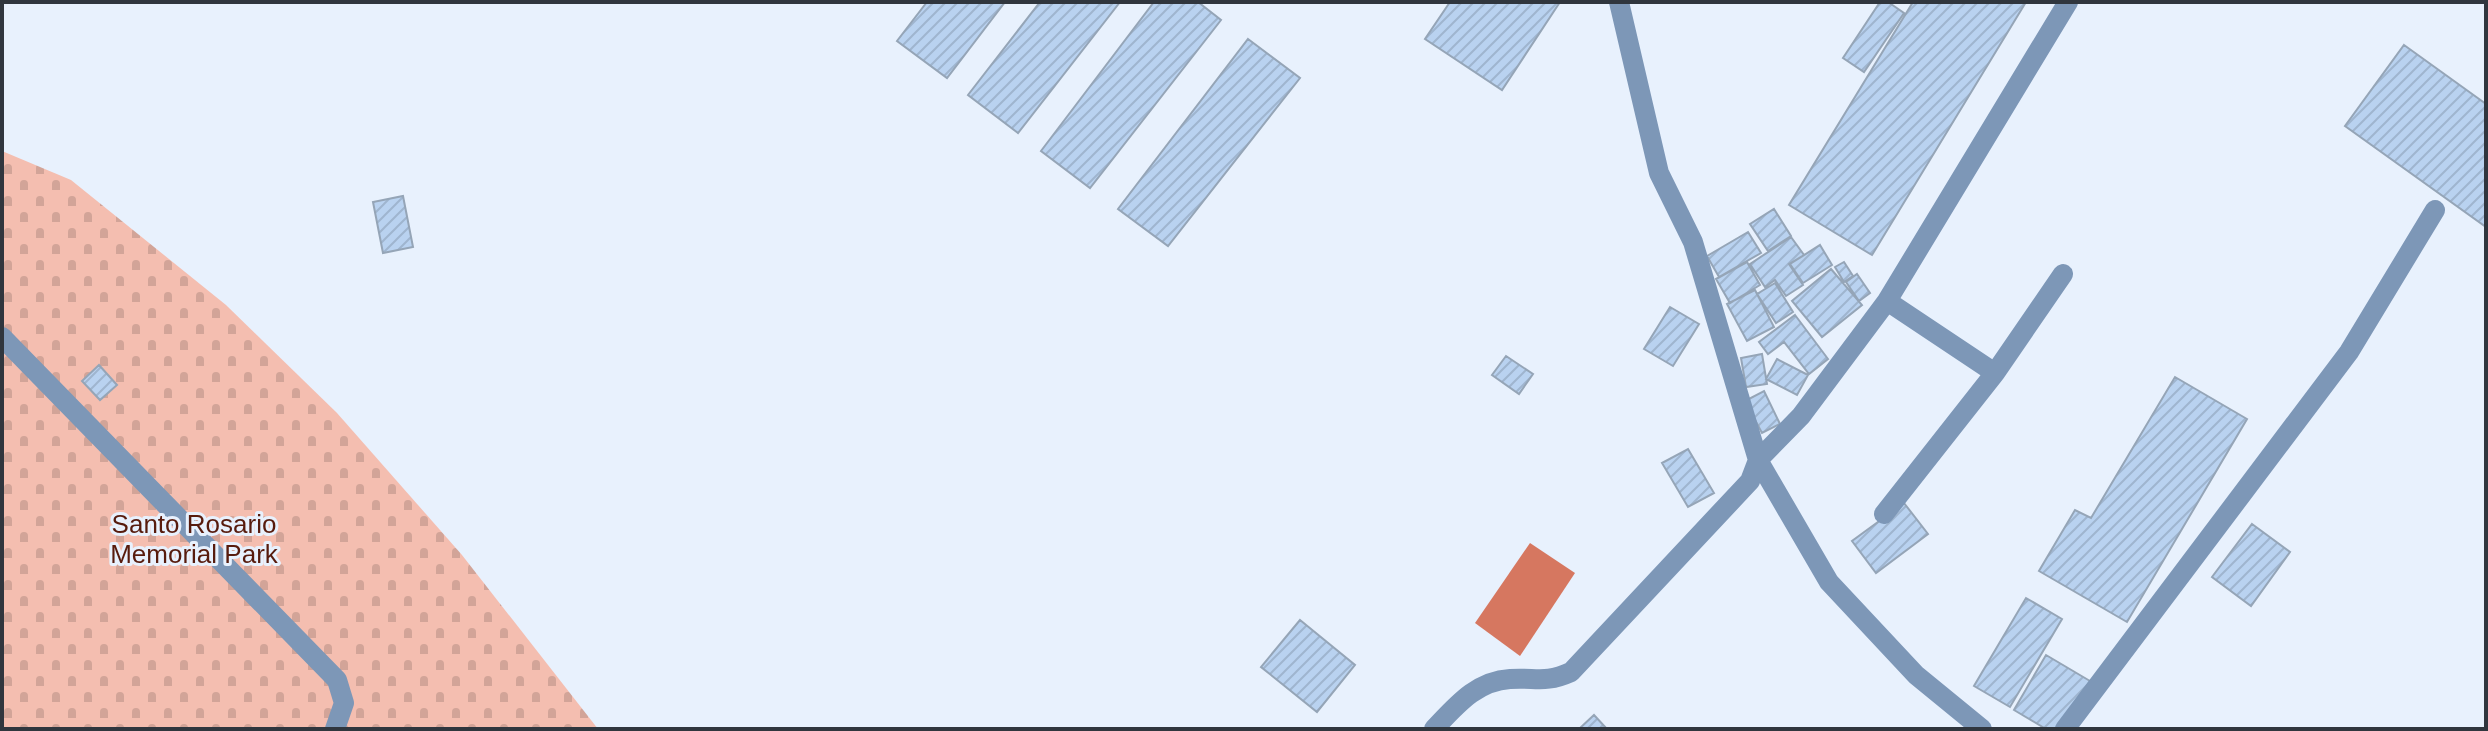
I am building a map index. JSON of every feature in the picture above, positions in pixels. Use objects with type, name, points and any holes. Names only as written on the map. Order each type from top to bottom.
[{"type":"street","points":[[1619,2],[1659,173],[1693,242],[1758,460],[1829,582],[1916,675],[1982,729]]},
{"type":"street","points":[[1434,729],[1472,690],[1495,681],[1553,680],[1571,672],[1750,481],[1758,460],[1801,416],[1887,301],[2068,2]]},
{"type":"street","points":[[2065,729],[2349,352],[2435,210]]},
{"type":"street","points":[[1884,514],[1995,373],[2063,274]]},
{"type":"street","points":[[1887,301],[1995,373]]},
{"type":"street","points":[[7,351],[337,680],[344,703],[335,729]]},
{"type":"green space","name":"Santo Rosario Memorial Park","points":[[2,151],[71,180],[226,305],[337,413],[462,555],[598,729],[2,729]]},
{"type":"shaded area","points":[[1530,543],[1575,573],[1520,656],[1475,623]]},
{"type":"building","points":[[927,2],[1005,2],[947,78],[897,41]]},
{"type":"building","points":[[1040,2],[1120,2],[1018,133],[968,95]]},
{"type":"building","points":[[1154,2],[1198,2],[1221,20],[1090,188],[1041,151]]},
{"type":"building","points":[[1450,2],[1560,2],[1502,90],[1425,39]]},
{"type":"building","points":[[1880,2],[1888,2],[1904,13],[1864,72],[1843,58]]},
{"type":"building","points":[[1913,2],[2026,2],[1872,255],[1789,205]]},
{"type":"building","points":[[1248,39],[1300,78],[1168,246],[1118,209]]},
{"type":"building","points":[[2404,45],[2486,104],[2486,227],[2345,126]]},
{"type":"building","points":[[403,196],[413,247],[383,253],[373,202]]},
{"type":"building","points":[[1774,209],[1791,236],[1768,251],[1750,224]]},
{"type":"building","points":[[1748,232],[1761,253],[1719,277],[1707,256]]},
{"type":"building","points":[[1791,237],[1804,255],[1789,264],[1803,285],[1786,296],[1775,280],[1765,287],[1750,264]]},
{"type":"building","points":[[1820,245],[1832,265],[1803,283],[1790,264]]},
{"type":"building","points":[[1747,262],[1760,285],[1730,303],[1716,279]]},
{"type":"building","points":[[1844,262],[1853,276],[1844,282],[1835,267]]},
{"type":"building","points":[[1831,269],[1862,305],[1822,337],[1792,301]]},
{"type":"building","points":[[1857,274],[1870,293],[1859,301],[1846,282]]},
{"type":"building","points":[[1775,283],[1793,312],[1776,323],[1757,294]]},
{"type":"building","points":[[1755,290],[1774,327],[1747,341],[1727,304]]},
{"type":"building","points":[[1670,307],[1699,324],[1673,366],[1644,349]]},
{"type":"building","points":[[1795,315],[1828,359],[1809,374],[1784,342],[1768,354],[1759,342]]},
{"type":"building","points":[[1762,354],[1767,384],[1746,387],[1741,358]]},
{"type":"building","points":[[1506,356],[1533,374],[1519,394],[1492,375]]},
{"type":"building","points":[[1777,359],[1808,375],[1797,395],[1766,379]]},
{"type":"building","points":[[99,365],[117,385],[100,400],[82,381]]},
{"type":"building","points":[[2175,377],[2247,419],[2127,622],[2039,571],[2075,510],[2091,518]]},
{"type":"building","points":[[1764,391],[1780,424],[1762,433],[1745,401]]},
{"type":"building","points":[[1688,449],[1714,493],[1688,507],[1662,463]]},
{"type":"building","points":[[1904,503],[1928,534],[1876,573],[1852,541]]},
{"type":"building","points":[[2252,524],[2290,552],[2251,606],[2212,577]]},
{"type":"building","points":[[2026,598],[2062,619],[2010,707],[1974,686]]},
{"type":"building","points":[[1300,620],[1355,665],[1317,712],[1261,667]]},
{"type":"building","points":[[2046,655],[2090,681],[2062,729],[2046,729],[2014,710]]},
{"type":"building","points":[[1594,715],[1607,729],[1579,729]]}]
